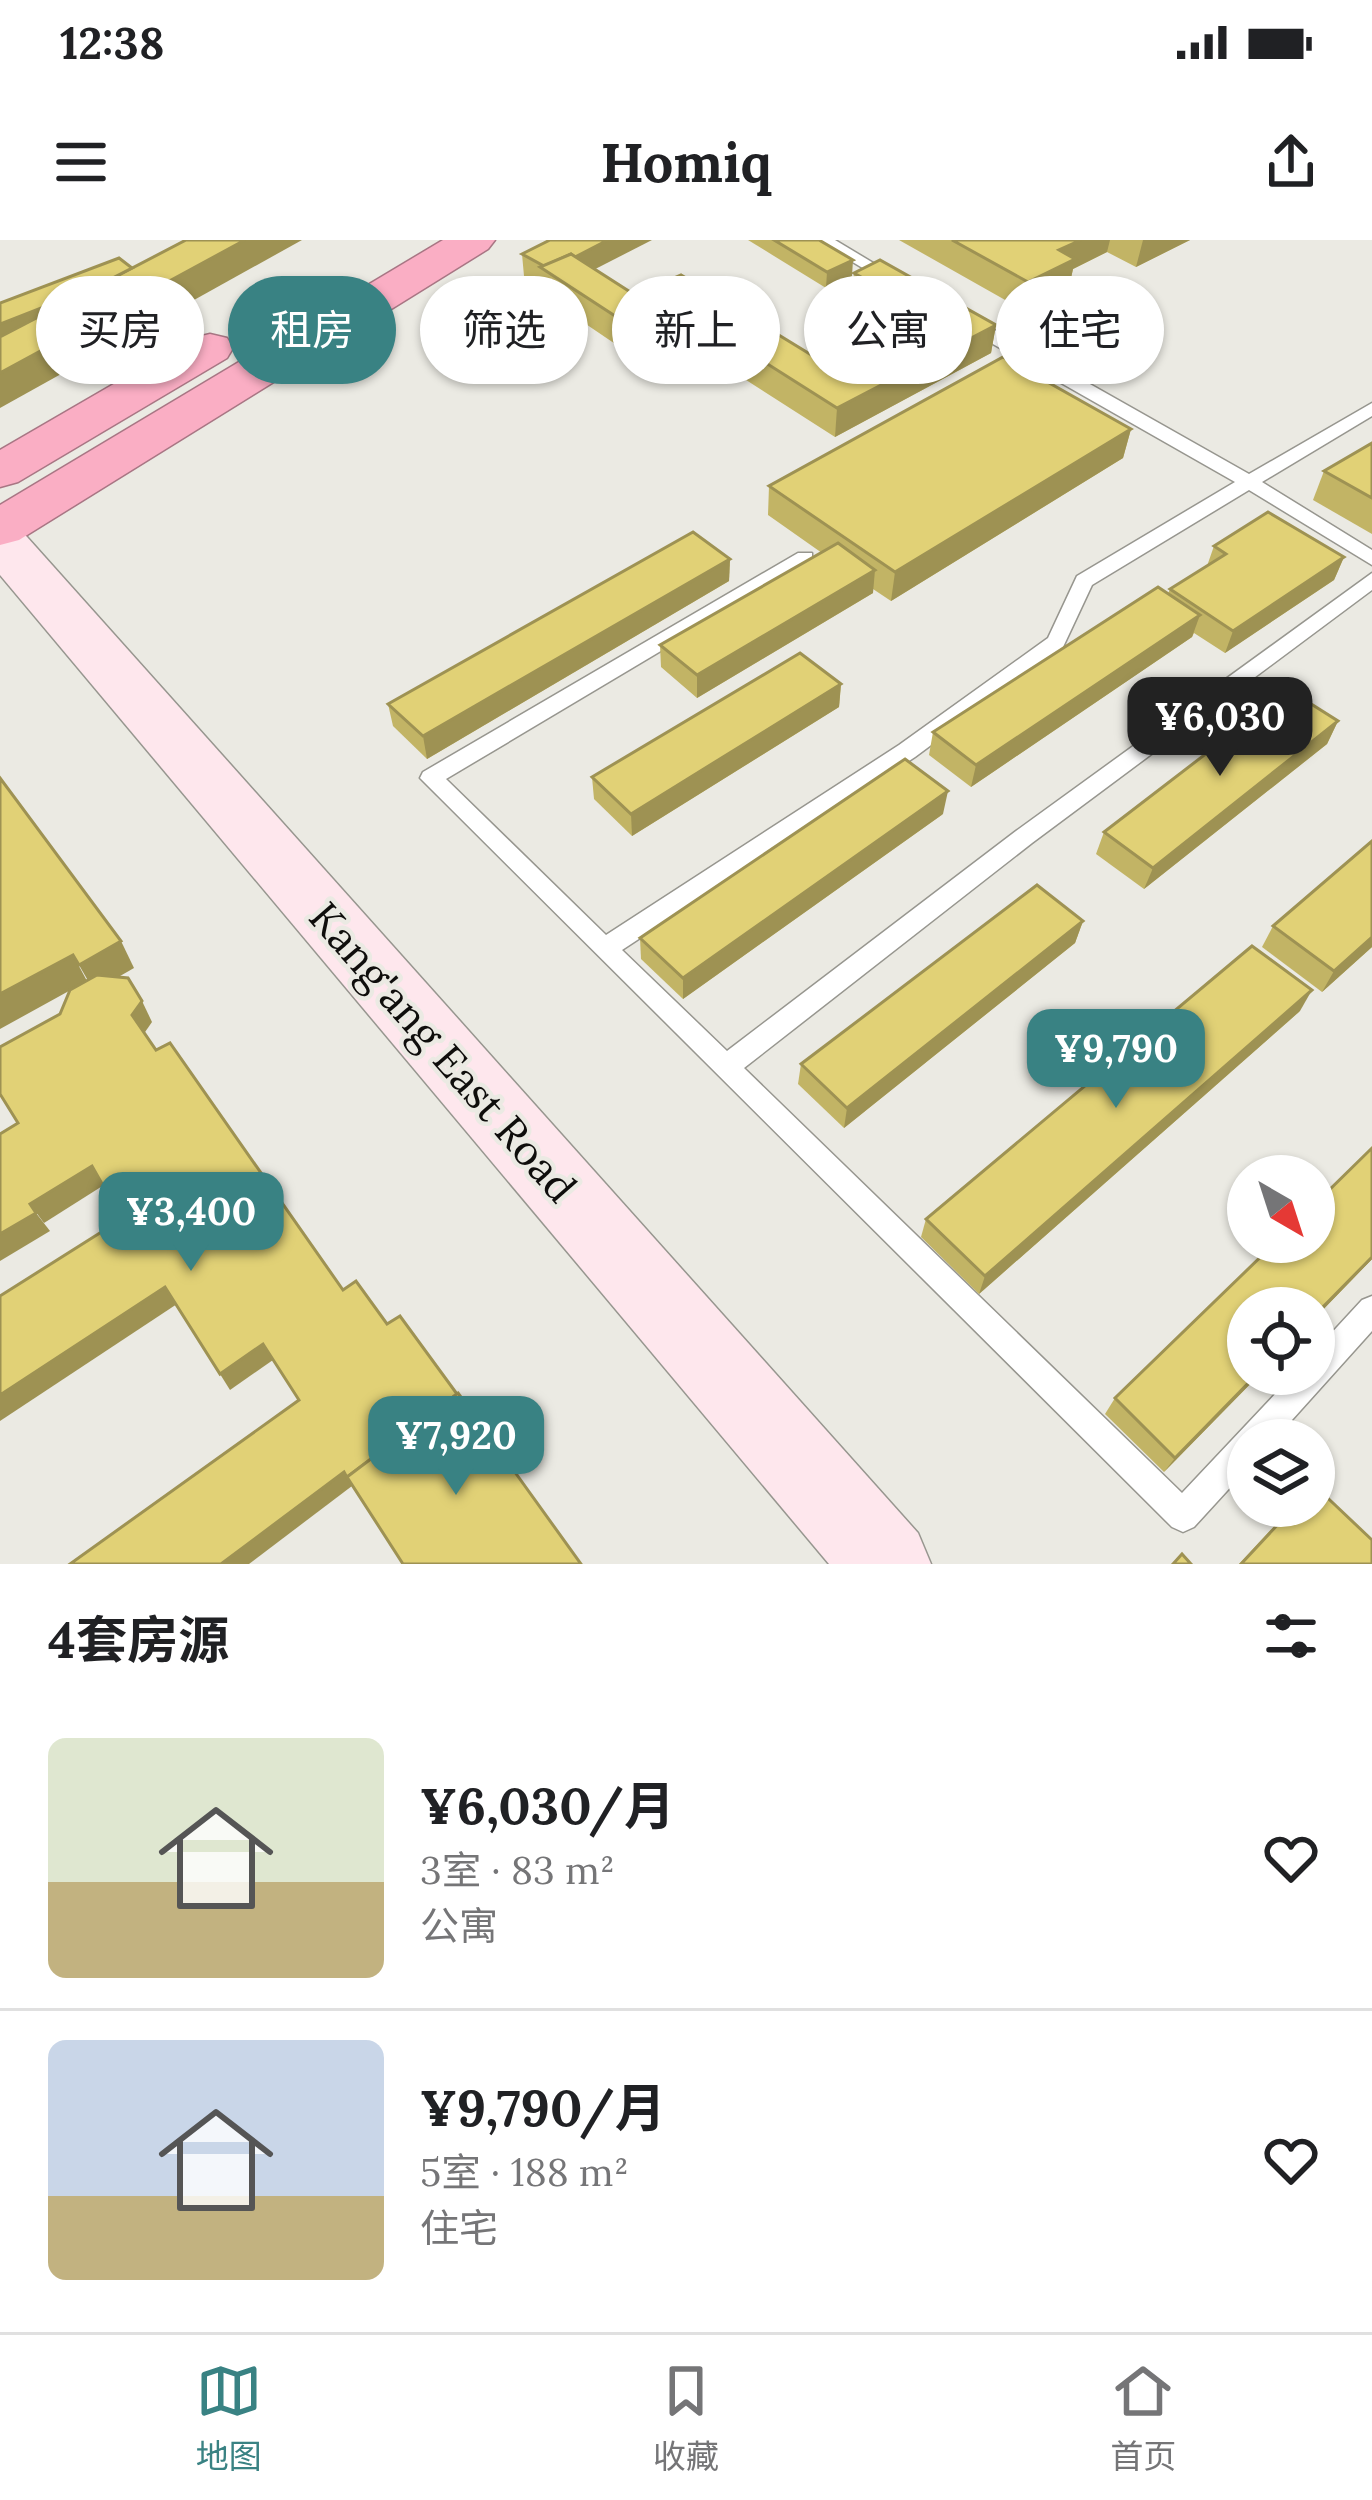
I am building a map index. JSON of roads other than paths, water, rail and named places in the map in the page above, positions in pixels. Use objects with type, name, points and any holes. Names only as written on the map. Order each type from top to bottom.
[{"type":"highway","points":[[0,471],[394,240]]},
{"type":"highway","points":[[0,528],[472,240]]},
{"type":"main road","name":"Kang'ang East Road","points":[[0,540],[887,1564]]},
{"type":"lane","points":[[824,240],[887,276]]},
{"type":"lane","points":[[972,324],[1249,482],[1372,560]]},
{"type":"lane","points":[[605,948],[907,752],[1057,642],[1084,581],[1372,408]]},
{"type":"lane","points":[[805,556],[431,778],[1183,1516],[1227,1469]]},
{"type":"lane","points":[[724,1068],[1024,837],[1372,580]]},
{"type":"lane","points":[[1335,1351],[1372,1310]]},
{"type":"lane","points":[[1273,1419],[1295,1395]]}]
